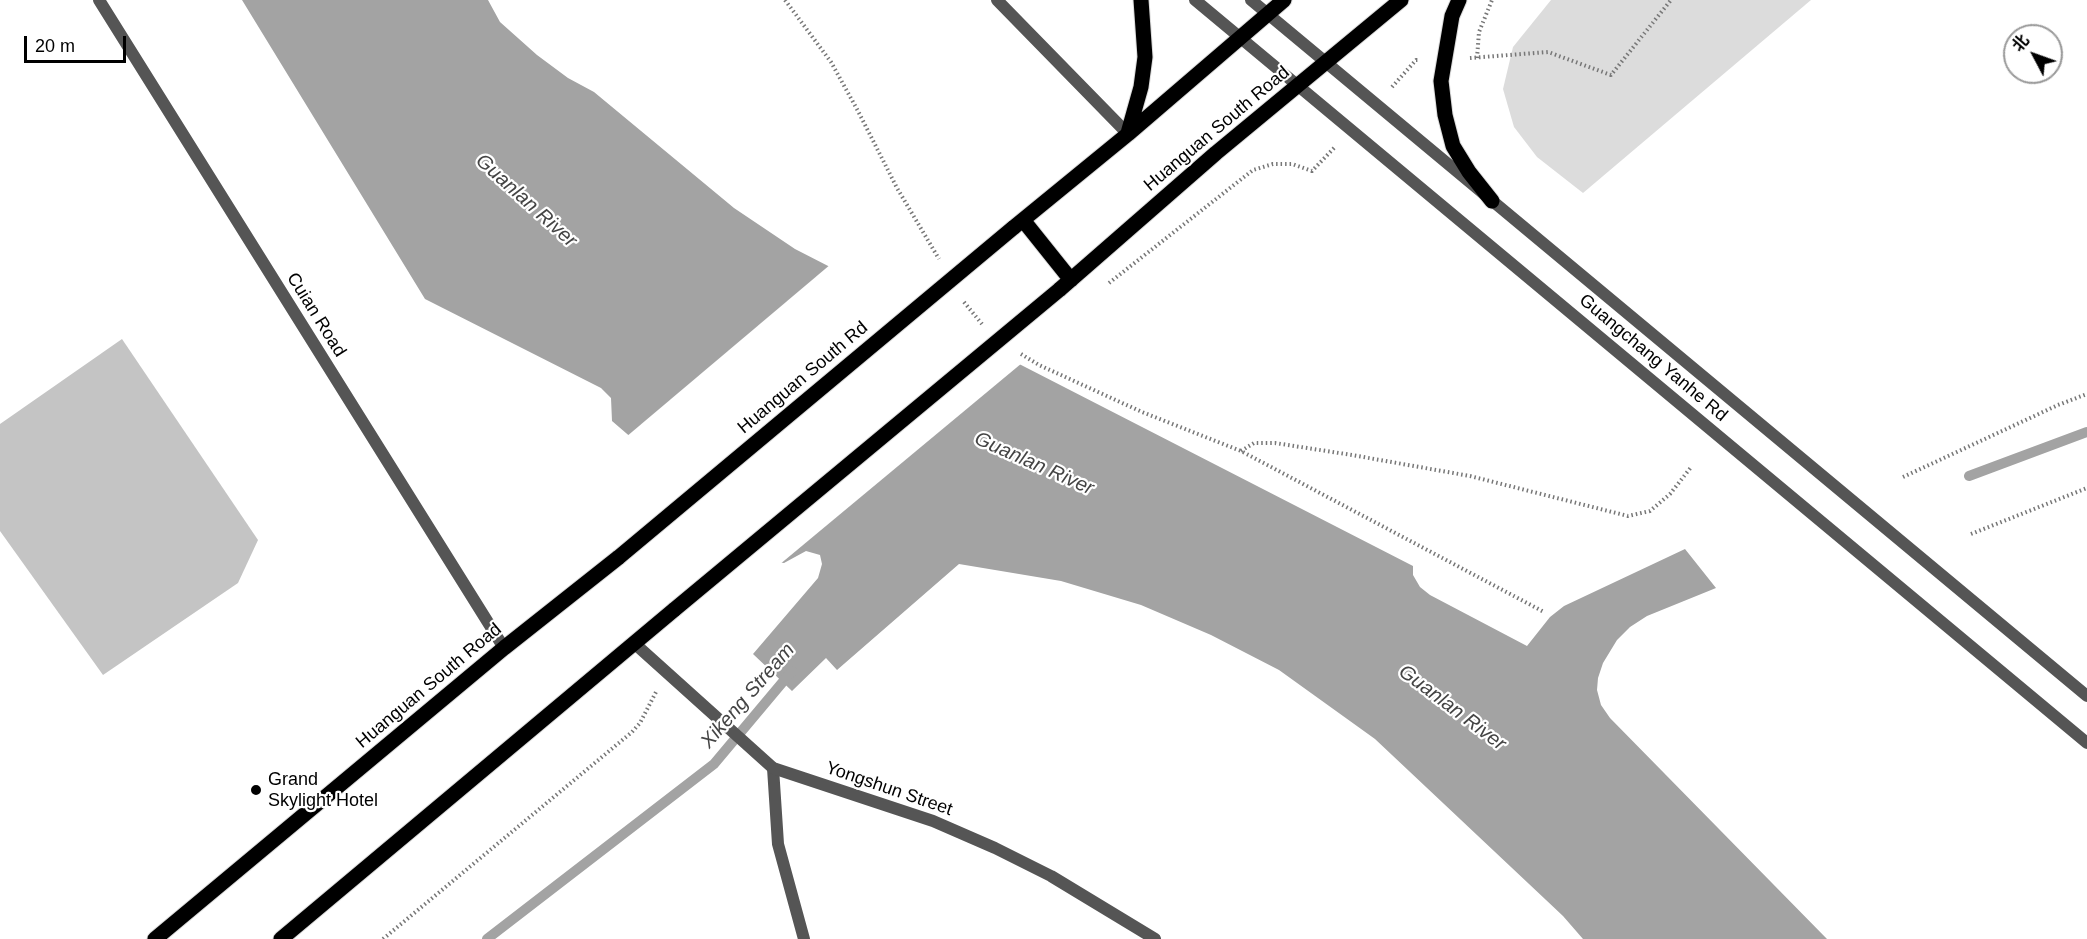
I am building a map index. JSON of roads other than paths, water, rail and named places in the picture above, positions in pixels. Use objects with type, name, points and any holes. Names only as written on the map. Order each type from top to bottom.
[{"type":"main road","points":[[1128,134],[1141,87],[1145,57],[1141,0]]},
{"type":"main road","points":[[281,939],[1065,285],[1018,224],[1128,134],[1284,0]]},
{"type":"main road","name":"Huanguan South Road","points":[[1065,285],[1216,153],[1401,0]]},
{"type":"main road","points":[[1459,0],[1452,16],[1441,81],[1445,115],[1453,146],[1469,172],[1492,201]]},
{"type":"main road","name":"Huanguan South Rd","points":[[619,557],[1018,224]]},
{"type":"main road","name":"Huanguan South Road","points":[[155,939],[504,648],[619,557]]},
{"type":"street","name":"Cuian Road","points":[[99,0],[504,648]]},
{"type":"street","points":[[997,0],[1128,134]]},
{"type":"street","name":"Guangchang Yanhe Rd","points":[[1195,0],[2087,743]]},
{"type":"street","name":"Guangchang Yanhe Rd","points":[[1251,0],[2087,696]]},
{"type":"street","name":"Yongshun Street","points":[[634,644],[773,768],[933,821],[995,848],[1051,876],[1155,939]]},
{"type":"street","points":[[773,768],[778,844],[804,939]]},
{"type":"water","name":"Guanlan River","points":[[242,0],[488,0],[500,22],[537,55],[568,78],[594,92],[734,208],[795,249],[1413,566],[1413,575],[1420,587],[1430,595],[1527,646],[1550,617],[1564,606],[1685,549],[1716,588],[1647,616],[1630,627],[1617,640],[1603,663],[1598,678],[1597,690],[1601,705],[1610,718],[1827,939],[1583,939],[1563,916],[1375,739],[1279,670],[1211,635],[1141,605],[1061,581],[959,564],[837,670],[826,658],[792,691],[753,654],[818,578],[822,564],[820,555],[806,551],[784,563],[776,562],[612,421],[611,398],[601,388],[425,299]]},
{"type":"waterway","points":[[1969,476],[2087,432]]},
{"type":"waterway","name":"Xikeng Stream","points":[[487,939],[714,764],[792,671]]},
{"type":"place","name":"Grand Skylight Hotel","points":[[256,790]]}]
